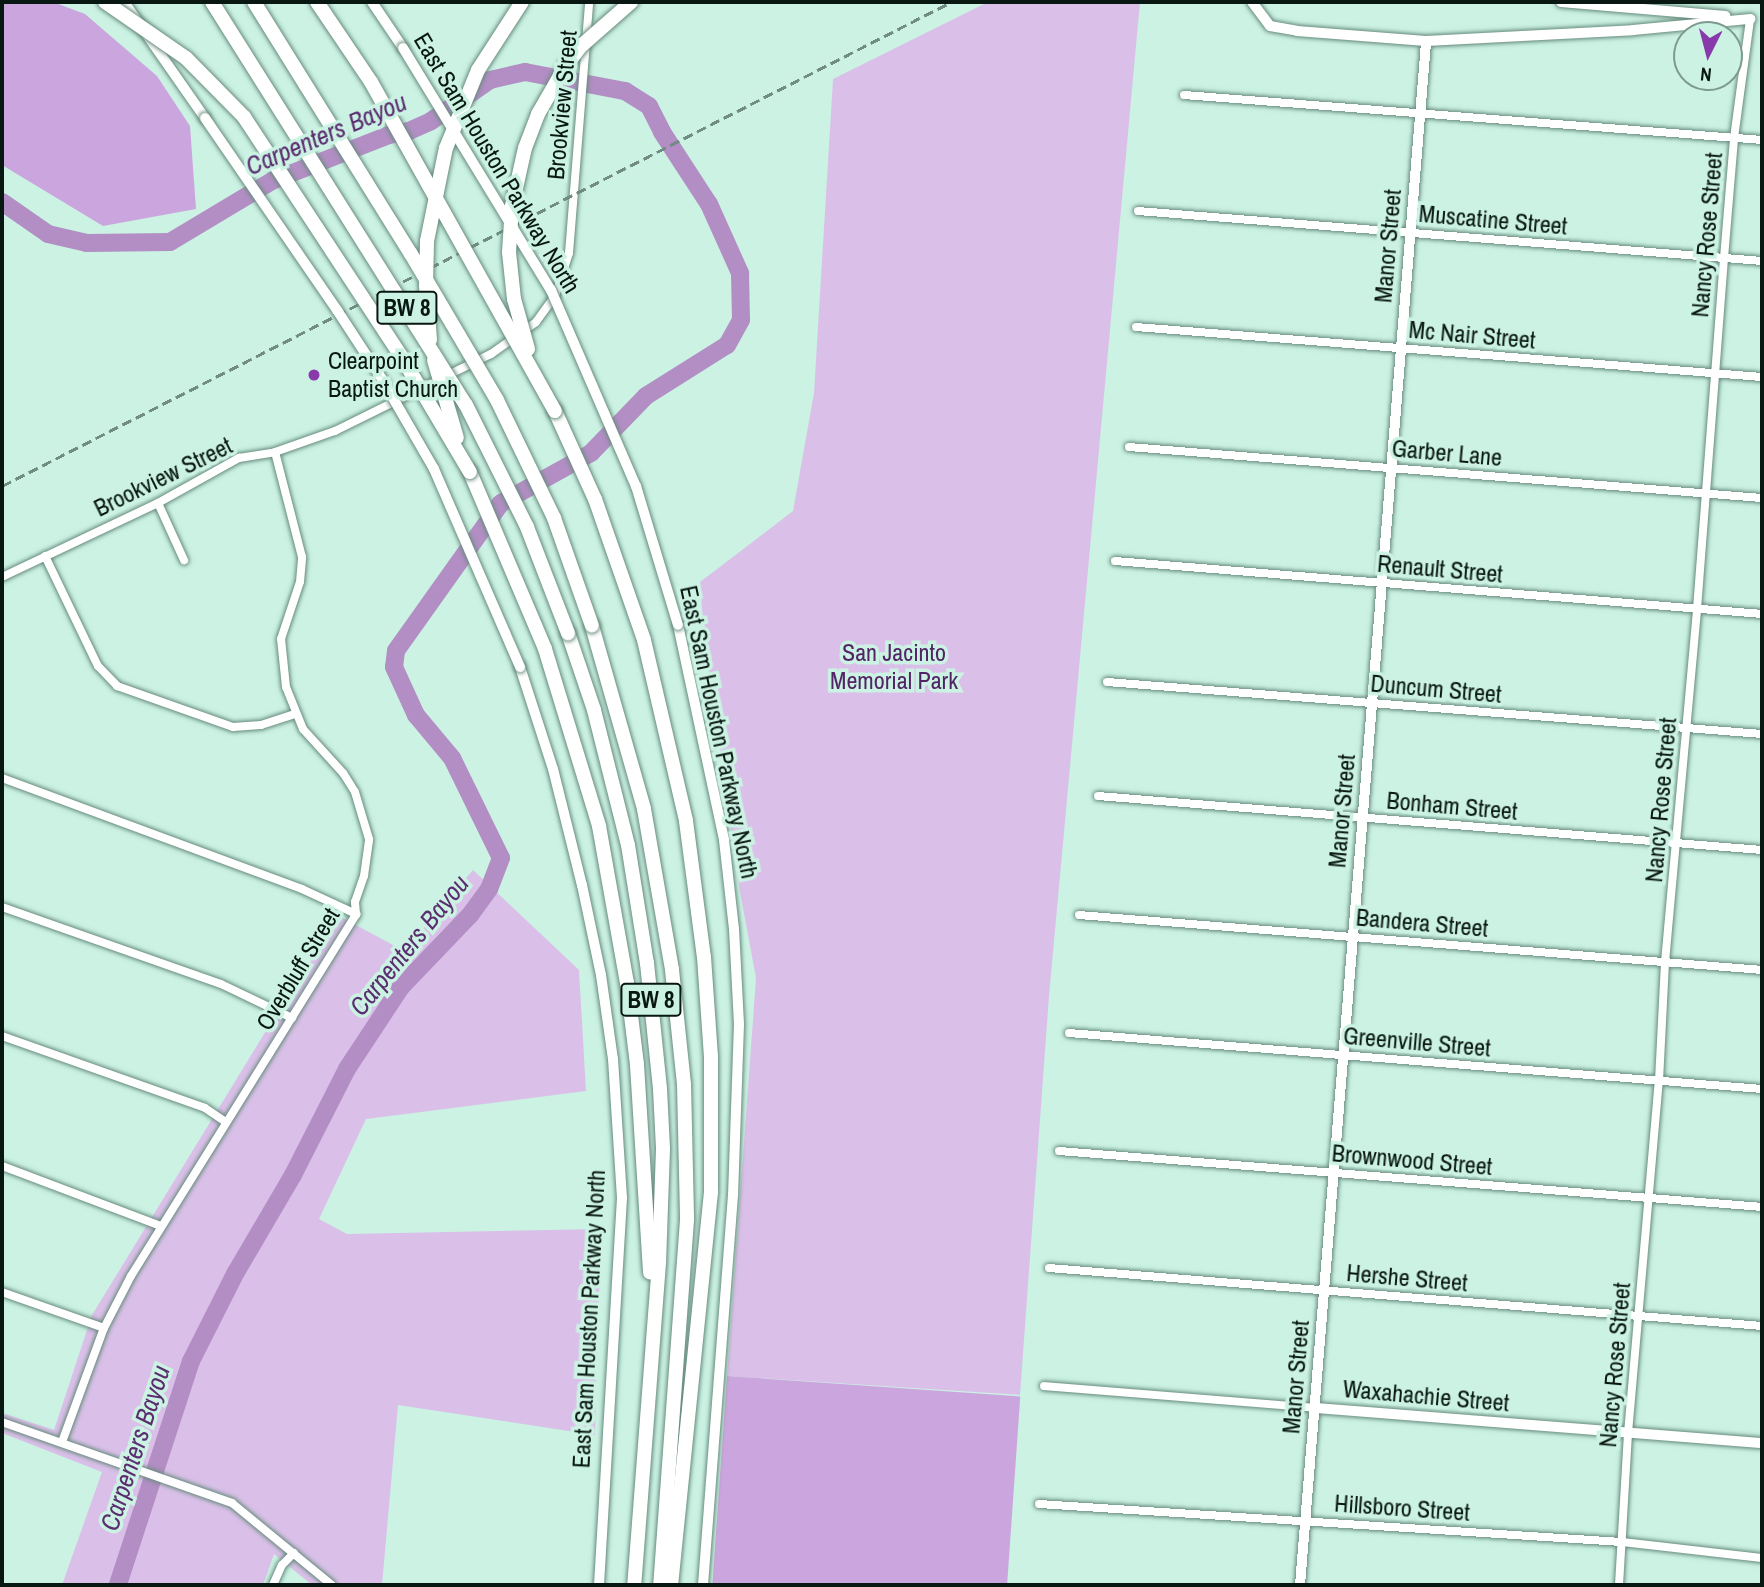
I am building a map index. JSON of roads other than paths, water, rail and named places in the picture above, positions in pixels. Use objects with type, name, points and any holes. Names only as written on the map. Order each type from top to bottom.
[{"type":"highway","points":[[105,2],[186,58],[244,117],[359,290],[470,472]]},
{"type":"highway","name":"BW 8","points":[[212,2],[466,405],[527,527],[568,633],[597,721],[628,845],[654,1027],[663,1149],[651,1376],[634,1585]]},
{"type":"highway","name":"BW 8","points":[[254,2],[405,244],[497,400],[554,518],[619,711],[649,834],[672,970],[684,1084],[687,1220],[660,1585]]},
{"type":"highway","points":[[317,2],[371,82],[555,411]]},
{"type":"highway","points":[[522,2],[488,52],[456,117],[438,179],[427,241],[426,286],[431,347],[448,410],[470,472],[545,649],[589,789],[607,862],[628,983],[637,1065],[649,1219],[651,1376]]},
{"type":"highway","points":[[631,2],[582,46],[554,83],[531,131],[516,181],[509,252],[514,299],[524,341],[595,499],[636,611],[671,747],[692,858],[708,1007],[711,1192],[671,1585]]},
{"type":"main road","name":"East Sam Houston Parkway North","points":[[125,2],[367,356],[434,469],[520,667],[553,769],[601,975],[613,1059],[622,1198],[599,1585]]},
{"type":"main road","name":"East Sam Houston Parkway North","points":[[373,2],[551,290],[636,486],[678,625],[724,840],[734,929],[739,1024],[733,1195],[703,1585]]},
{"type":"main road","points":[[1252,2],[1270,26],[1426,41],[1607,32],[1756,19]]},
{"type":"main road","points":[[1561,2],[1756,19]]},
{"type":"main road","name":"Manor Street","points":[[1300,1585],[1426,41]]},
{"type":"main road","name":"Waxahachie Street","points":[[1315,1408],[1762,1443]]},
{"type":"street","name":"Brookview Street","points":[[2,577],[158,503],[239,458],[275,452],[335,431],[491,354],[536,322],[555,296],[569,253],[589,2]]},
{"type":"street","name":"Nancy Rose Street","points":[[1619,1585],[1628,1433],[1659,1081],[1665,962],[1697,609],[1734,138],[1756,19]]},
{"type":"street","points":[[1184,95],[1762,140]]},
{"type":"street","name":"Muscatine Street","points":[[1138,211],[1762,261]]},
{"type":"street","name":"Mc Nair Street","points":[[1136,327],[1762,377]]},
{"type":"street","name":"Garber Lane","points":[[1129,447],[1762,498]]},
{"type":"street","name":"Overbluff Street","points":[[62,1443],[104,1328],[161,1226],[356,914],[355,902],[364,876],[369,839],[363,814],[350,783],[303,729],[295,714],[284,676],[282,639],[300,582],[302,557],[275,452]]},
{"type":"street","points":[[158,503],[184,560]]},
{"type":"street","points":[[45,556],[98,666],[117,686],[224,725],[261,725],[295,714]]},
{"type":"street","name":"Renault Street","points":[[1115,561],[1762,614]]},
{"type":"street","name":"Duncum Street","points":[[1107,682],[1762,734]]},
{"type":"street","points":[[2,778],[302,889],[356,914]]},
{"type":"street","name":"Bonham Street","points":[[1098,796],[1762,850]]},
{"type":"street","points":[[2,907],[221,984],[292,1018]]},
{"type":"street","name":"Bandera Street","points":[[1079,915],[1762,970]]},
{"type":"street","name":"Greenville Street","points":[[1069,1033],[1762,1089]]},
{"type":"street","points":[[2,1036],[205,1108],[226,1122]]},
{"type":"street","name":"Brownwood Street","points":[[1059,1151],[1762,1207]]},
{"type":"street","points":[[2,1166],[161,1226]]},
{"type":"street","name":"Hershe Street","points":[[1049,1268],[1762,1326]]},
{"type":"street","points":[[2,1292],[104,1328]]},
{"type":"street","name":"Waxahachie Street","points":[[1044,1386],[1315,1408]]},
{"type":"street","points":[[2,1422],[232,1503],[332,1585]]},
{"type":"street","name":"Hillsboro Street","points":[[1040,1504],[1622,1542],[1762,1558]]},
{"type":"street","points":[[273,1585],[276,1574],[294,1553]]},
{"type":"waterway","name":"Carpenters Bayou","points":[[2,202],[48,234],[87,243],[170,242],[272,181],[389,135],[409,131],[431,121],[490,80],[525,72],[625,91],[649,106],[662,132],[709,204],[740,273],[741,320],[727,345],[646,396],[591,453],[501,503],[396,651],[394,667],[416,715],[452,758],[501,858],[489,889],[470,915],[401,987],[347,1069],[293,1175],[236,1272],[191,1361],[118,1585]]},
{"type":"railway","points":[[2,486],[951,2]]},
{"type":"place","name":"Clearpoint Baptist Church","points":[[314,375]]},
{"type":"park label","name":"San Jacinto Memorial Park","points":[[894,667]]}]
